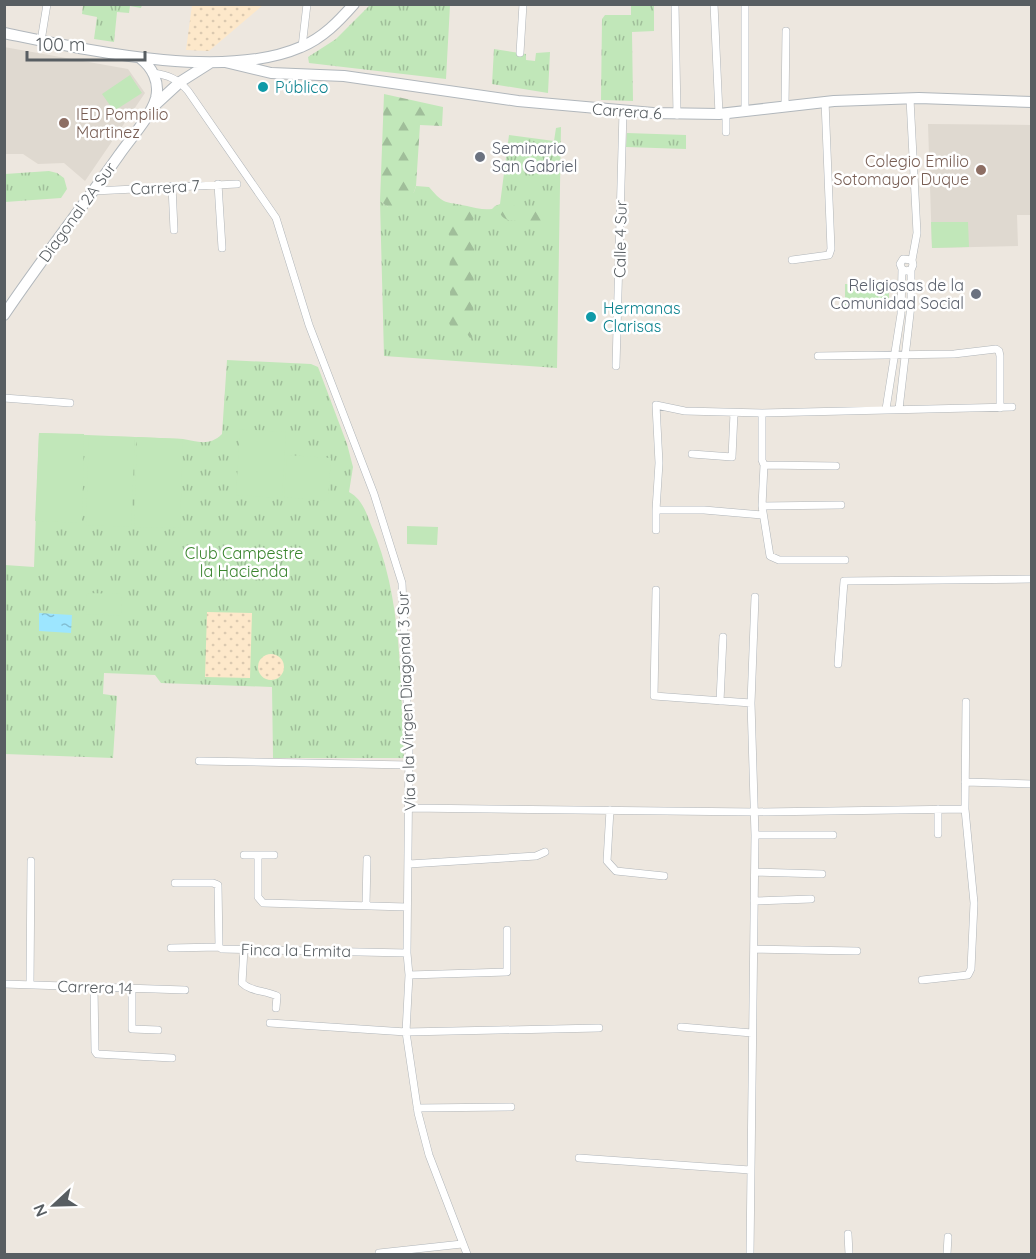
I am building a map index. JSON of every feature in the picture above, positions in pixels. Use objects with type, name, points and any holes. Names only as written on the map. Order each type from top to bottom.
[{"type":"main road","name":"Carrera 6","points":[[4,33],[140,58],[225,62],[261,58],[298,48],[333,26],[354,4]]},
{"type":"main road","points":[[298,48],[289,58],[289,63],[295,72],[299,73]]},
{"type":"main road","points":[[140,58],[153,72],[157,93],[150,109]]},
{"type":"main road","name":"Carrera 6","points":[[225,62],[255,70],[344,76],[518,101],[677,114],[723,114],[825,101],[910,99],[1032,102]]},
{"type":"main road","points":[[150,109],[180,82],[210,63]]},
{"type":"main road","name":"Diagonal 2A Sur","points":[[4,315],[150,109]]},
{"type":"street","points":[[41,41],[47,4]]},
{"type":"street","points":[[298,48],[307,4]]},
{"type":"street","points":[[520,53],[523,4]]},
{"type":"street","points":[[675,4],[677,114]]},
{"type":"street","points":[[714,4],[726,132]]},
{"type":"street","points":[[745,4],[745,111]]},
{"type":"street","points":[[785,106],[786,31]]},
{"type":"street","points":[[153,72],[164,74],[180,82]]},
{"type":"street","name":"Vía a la Virgen Diagonal 3 Sur","points":[[180,82],[223,139],[258,195],[276,218],[309,325],[374,494],[402,583],[409,765],[407,906],[409,975],[406,1032],[417,1108],[429,1155],[467,1254]]},
{"type":"street","points":[[899,409],[911,292],[911,270],[914,265],[912,260],[917,233],[910,99]]},
{"type":"street","points":[[792,260],[829,255],[831,249],[825,101]]},
{"type":"street","name":"Calle 4 Sur","points":[[616,366],[623,111]]},
{"type":"street","points":[[218,184],[222,248]]},
{"type":"street","name":"Carrera 7","points":[[94,190],[237,184]]},
{"type":"street","points":[[172,186],[174,230]]},
{"type":"street","points":[[886,409],[898,332],[902,269],[900,264],[903,259],[912,260]]},
{"type":"street","points":[[902,269],[911,270]]},
{"type":"street","points":[[901,291],[911,292]]},
{"type":"street","points":[[898,332],[907,333]]},
{"type":"street","points":[[818,356],[954,354],[996,349],[1000,356],[1000,408]]},
{"type":"street","points":[[889,396],[901,396]]},
{"type":"street","points":[[4,398],[70,403]]},
{"type":"street","points":[[656,530],[659,463],[656,405],[685,411],[734,413],[1012,407]]},
{"type":"street","points":[[692,454],[732,457],[734,413]]},
{"type":"street","points":[[762,413],[762,460],[764,465],[762,510],[770,556],[778,560],[845,561]]},
{"type":"street","points":[[764,465],[836,466]]},
{"type":"street","points":[[656,510],[762,510],[841,505]]},
{"type":"street","points":[[838,664],[844,581],[1032,579]]},
{"type":"street","points":[[656,590],[654,696],[751,703]]},
{"type":"street","points":[[750,1254],[755,835],[751,703],[754,597]]},
{"type":"street","points":[[720,701],[723,637]]},
{"type":"street","points":[[922,980],[968,975],[971,969],[974,903],[965,809],[966,702]]},
{"type":"street","points":[[199,761],[409,765]]},
{"type":"street","points":[[965,782],[1032,784]]},
{"type":"street","points":[[409,808],[755,812],[965,809]]},
{"type":"street","points":[[938,809],[938,834]]},
{"type":"street","points":[[610,810],[607,861],[616,872],[664,876]]},
{"type":"street","points":[[755,835],[833,835]]},
{"type":"street","points":[[409,864],[536,856],[545,852]]},
{"type":"street","points":[[244,855],[274,855]]},
{"type":"street","points":[[258,855],[258,897],[263,903],[407,906]]},
{"type":"street","points":[[366,905],[367,859]]},
{"type":"street","points":[[30,985],[31,861]]},
{"type":"street","points":[[754,872],[822,874]]},
{"type":"street","name":"Finca la Ermita","points":[[175,883],[218,885],[219,946],[222,949],[407,952]]},
{"type":"street","points":[[754,901],[811,899]]},
{"type":"street","points":[[409,975],[507,972],[507,930]]},
{"type":"street","points":[[171,948],[219,946]]},
{"type":"street","points":[[244,949],[242,983],[248,988],[277,996],[276,1008]]},
{"type":"street","points":[[754,949],[856,951]]},
{"type":"street","name":"Carrera 14","points":[[4,984],[185,990]]},
{"type":"street","points":[[94,987],[95,1051],[97,1054],[172,1058]]},
{"type":"street","points":[[132,988],[132,1029],[158,1030]]},
{"type":"street","points":[[270,1023],[406,1032],[599,1028]]},
{"type":"street","points":[[681,1027],[752,1033]]},
{"type":"street","points":[[417,1108],[511,1107]]},
{"type":"street","points":[[579,1158],[750,1170]]},
{"type":"street","points":[[848,1234],[849,1254]]},
{"type":"street","points":[[948,1237],[948,1254]]},
{"type":"street","points":[[380,1253],[462,1244]]},
{"type":"shaded area","name":"IED Pompilio Martinez","points":[[4,47],[128,69],[145,93],[85,181],[64,163],[38,164],[23,154],[5,154]]},
{"type":"shaded area","name":"Colegio Emilio Sotomayor Duque","points":[[928,124],[1031,125],[1031,215],[1017,215],[1018,246],[932,248]]},
{"type":"green space","points":[[83,4],[142,5],[141,8],[130,6],[129,13],[117,12],[114,42],[94,39],[97,17],[82,14]]},
{"type":"green space","points":[[371,4],[450,5],[446,79],[309,63],[308,57],[336,39]]},
{"type":"green space","points":[[631,5],[654,5],[654,31],[632,32],[633,101],[601,100],[602,19],[605,15],[631,15]]},
{"type":"green space","points":[[494,49],[526,54],[526,60],[535,61],[536,53],[550,52],[548,93],[492,84]]},
{"type":"green space","points":[[130,75],[142,93],[114,111],[102,94]]},
{"type":"green space","points":[[384,94],[443,107],[442,126],[420,125],[416,186],[414,192],[400,206],[388,207],[380,201]]},
{"type":"green space","points":[[561,127],[557,368],[384,356],[380,201],[388,207],[414,192],[416,186],[429,187],[446,202],[479,209],[492,209],[500,204],[509,135],[554,141],[556,128]]},
{"type":"green space","points":[[627,133],[686,135],[686,149],[626,147]]},
{"type":"green space","points":[[49,171],[64,178],[67,189],[61,198],[5,202],[5,174]]},
{"type":"green space","points":[[507,202],[524,211],[533,208],[536,204],[559,213],[559,217],[544,226],[507,220],[499,210]]},
{"type":"green space","points":[[453,205],[473,208],[474,218],[470,225],[474,245],[473,336],[470,338],[465,331],[451,328],[448,320],[451,312],[449,273],[451,242],[448,232]]},
{"type":"green space","points":[[931,222],[968,222],[969,247],[932,248]]},
{"type":"green space","points":[[845,284],[889,285],[889,307],[845,307]]},
{"type":"green space","name":"Club Campestre la Hacienda","points":[[227,360],[311,364],[318,367],[347,444],[353,467],[349,492],[357,498],[365,511],[389,581],[398,640],[404,758],[273,758],[272,687],[161,683],[155,675],[104,673],[103,694],[117,696],[113,758],[5,754],[5,565],[34,567],[39,433],[208,442],[222,434]]},
{"type":"green space","points":[[240,429],[286,432],[282,498],[236,495]]},
{"type":"green space","points":[[39,433],[84,434],[82,523],[35,521]]},
{"type":"green space","points":[[89,436],[135,437],[131,527],[86,525]]},
{"type":"green space","points":[[137,437],[183,439],[180,528],[134,527]]},
{"type":"green space","points":[[287,455],[331,458],[328,501],[284,497]]},
{"type":"green space","points":[[407,526],[438,527],[437,545],[407,544]]},
{"type":"green space","points":[[87,593],[122,594],[121,616],[86,614]]},
{"type":"sand","points":[[192,4],[263,5],[209,51],[186,50]]},
{"type":"sand","points":[[207,612],[252,613],[250,678],[205,677]]},
{"type":"sand","points":[[271,654],[280,658],[284,667],[280,676],[271,680],[262,676],[258,667],[262,658]]},
{"type":"water","points":[[39,613],[72,615],[71,633],[39,631]]},
{"type":"place","name":"Público","points":[[263,87]]},
{"type":"place","name":"IED Pompilio Martinez","points":[[64,123]]},
{"type":"place","name":"Seminario San Gabriel","points":[[480,157]]},
{"type":"place","name":"Colegio Emilio Sotomayor Duque","points":[[981,170]]},
{"type":"place","name":"Religiosas de la Comunidad Social","points":[[976,294]]},
{"type":"place","name":"Hermanas Clarisas","points":[[591,317]]}]
